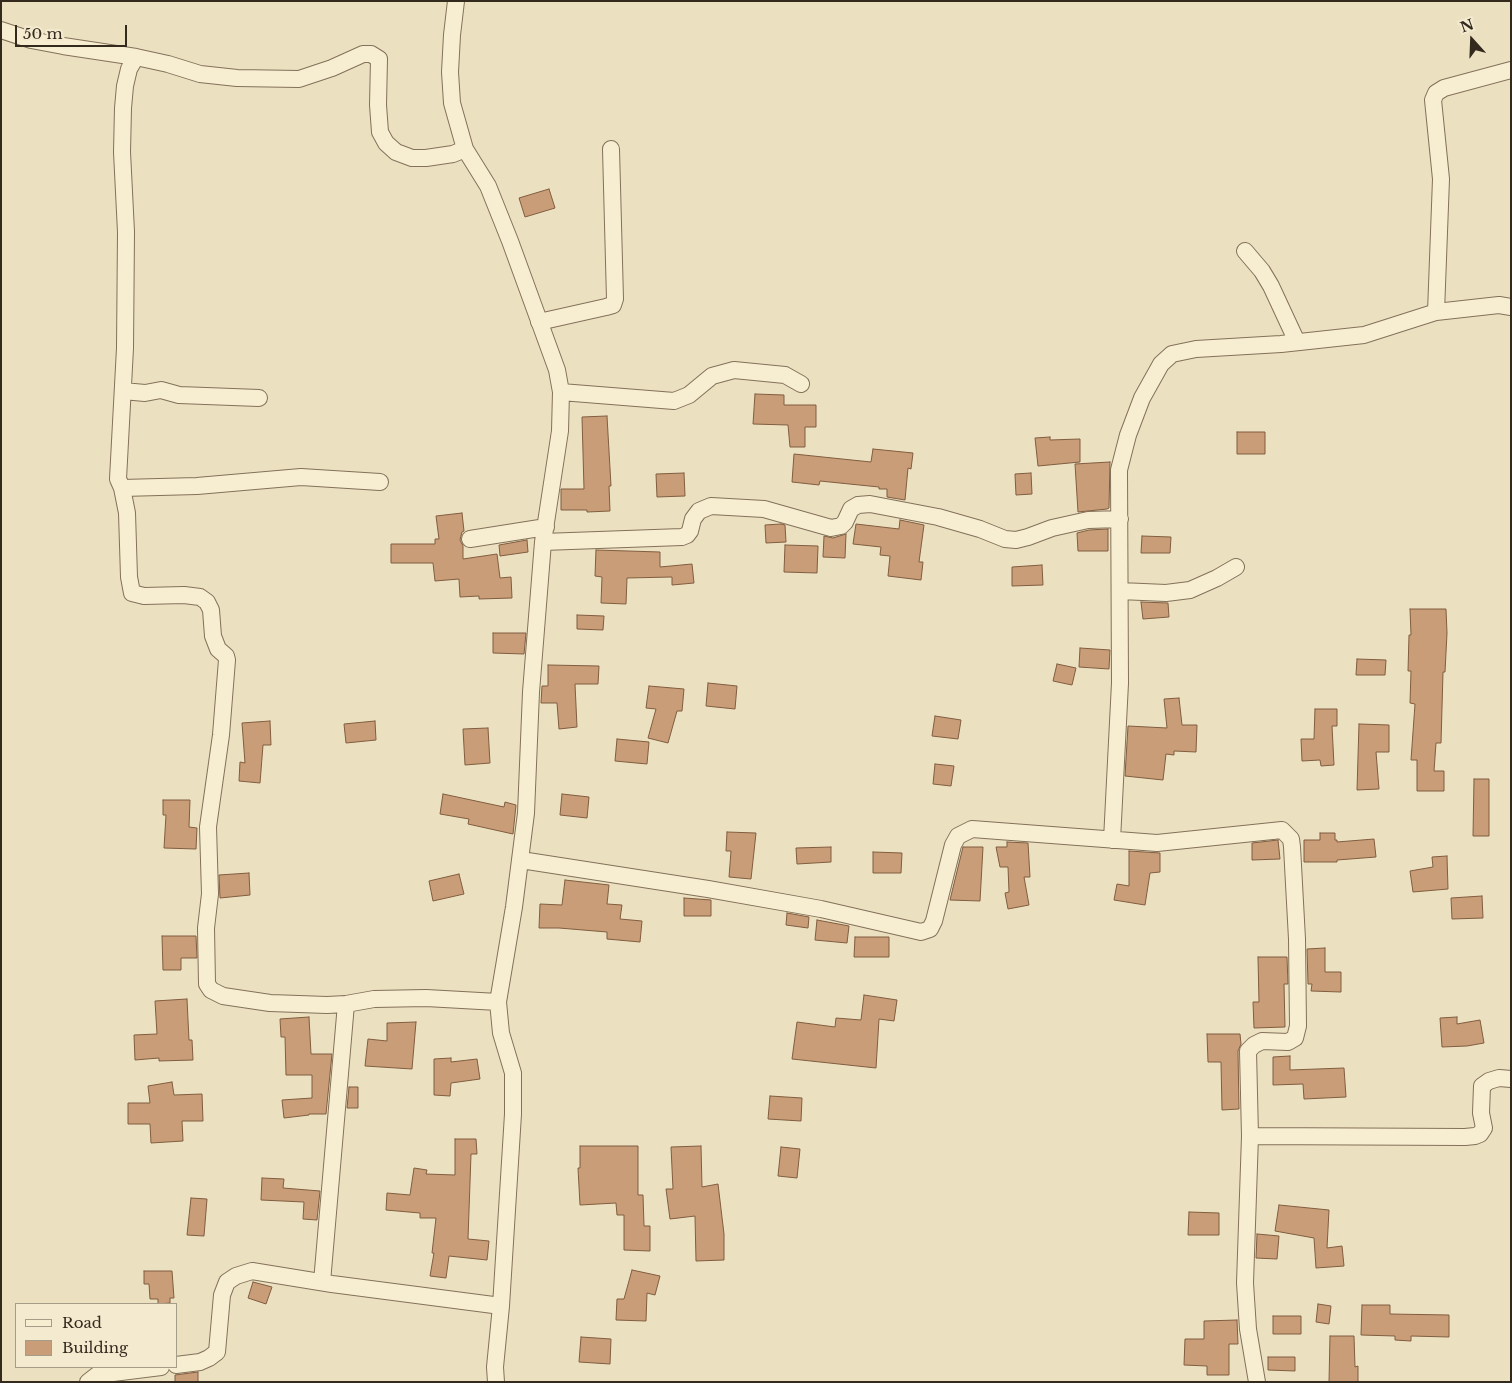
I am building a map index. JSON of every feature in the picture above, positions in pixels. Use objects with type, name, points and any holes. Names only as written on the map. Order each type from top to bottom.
[{"type":"street","points":[[456,1],[450,72],[452,103],[465,148],[488,186],[510,240],[557,370],[561,392],[560,431],[545,535],[531,692],[526,813],[521,860],[498,1002],[501,1033],[513,1074],[513,1114],[502,1306],[494,1367],[496,1382]]},
{"type":"street","points":[[1,30],[31,40],[136,57],[200,74],[237,78],[299,79],[332,68],[362,54],[371,54],[380,59],[378,105],[380,132],[386,143],[396,152],[412,158],[453,154],[465,148]]},
{"type":"street","points":[[136,57],[129,69],[123,108],[122,152],[126,242],[125,348],[118,479],[122,488],[127,513],[129,577],[132,593],[144,596],[184,595],[200,597],[207,602],[211,610],[214,636],[218,649],[226,656],[227,660],[221,735],[208,826],[210,894],[206,928],[208,984],[212,990],[223,996],[270,1003],[346,1004],[374,999],[426,998],[498,1002]]},
{"type":"street","points":[[1436,312],[1441,179],[1433,100],[1436,93],[1444,88],[1511,70]]},
{"type":"street","points":[[539,322],[613,304],[615,299],[611,149]]},
{"type":"street","points":[[1245,251],[1262,271],[1271,286],[1297,342]]},
{"type":"street","points":[[1112,840],[1120,683],[1119,470],[1128,435],[1142,398],[1161,364],[1172,354],[1196,349],[1364,335],[1436,312],[1500,305],[1511,307]]},
{"type":"street","points":[[561,392],[674,401],[689,395],[712,376],[734,370],[785,375],[801,384]]},
{"type":"street","points":[[123,391],[146,393],[161,390],[179,395],[259,398]]},
{"type":"street","points":[[122,488],[197,486],[301,477],[380,482]]},
{"type":"street","points":[[470,539],[545,535],[682,537],[690,531],[693,519],[699,511],[712,506],[764,509],[831,528],[841,526],[851,509],[858,505],[870,504],[938,517],[980,529],[1005,539],[1016,540],[1052,528],[1088,520],[1120,519]]},
{"type":"street","points":[[1120,591],[1166,593],[1190,590],[1236,567]]},
{"type":"street","points":[[521,860],[717,890],[821,909],[921,932],[930,929],[934,921],[953,845],[958,836],[972,829],[1157,842],[1282,830],[1291,839],[1297,939],[1298,1026],[1296,1038],[1288,1042],[1262,1042],[1254,1044],[1248,1051],[1250,1136],[1245,1283],[1248,1329],[1257,1382]]},
{"type":"street","points":[[322,1282],[346,1004]]},
{"type":"street","points":[[1250,1136],[1475,1136],[1480,1134],[1484,1128],[1481,1113],[1482,1086],[1489,1080],[1499,1078],[1511,1079]]},
{"type":"street","points":[[178,1365],[200,1362],[217,1352],[222,1295],[227,1282],[236,1276],[252,1271],[502,1306]]},
{"type":"street","points":[[88,1382],[97,1375],[153,1368]]},
{"type":"building","points":[[549,189],[555,208],[525,217],[519,198]]},
{"type":"building","points":[[755,394],[784,395],[784,405],[816,405],[816,427],[805,427],[805,447],[790,447],[788,425],[753,424]]},
{"type":"building","points":[[607,416],[611,486],[609,486],[610,511],[561,510],[561,489],[584,489],[582,417]]},
{"type":"building","points":[[1237,432],[1265,432],[1265,454],[1237,454]]},
{"type":"building","points":[[1050,437],[1050,440],[1080,439],[1080,462],[1038,466],[1035,438]]},
{"type":"building","points":[[873,449],[913,453],[911,469],[908,468],[905,500],[887,497],[887,489],[879,489],[879,487],[820,481],[819,485],[792,482],[794,454],[871,462]]},
{"type":"building","points":[[1110,462],[1109,508],[1078,512],[1075,464]]},
{"type":"building","points":[[684,473],[685,496],[657,497],[656,474]]},
{"type":"building","points":[[1031,473],[1032,494],[1016,495],[1015,474]]},
{"type":"building","points":[[462,513],[464,531],[460,540],[463,546],[463,559],[497,554],[500,578],[511,577],[512,598],[479,599],[479,596],[460,597],[459,579],[435,581],[433,563],[391,563],[391,544],[435,544],[435,539],[439,539],[436,516]]},
{"type":"building","points":[[900,520],[924,525],[919,562],[923,562],[921,580],[888,576],[890,556],[880,555],[881,547],[853,544],[856,524],[899,529]]},
{"type":"building","points":[[765,525],[785,525],[786,542],[766,543]]},
{"type":"building","points":[[1108,529],[1108,551],[1078,551],[1077,533]]},
{"type":"building","points":[[846,534],[845,558],[823,557],[824,536],[833,538]]},
{"type":"building","points":[[1142,536],[1171,537],[1170,553],[1141,553]]},
{"type":"building","points":[[527,540],[528,552],[500,556],[499,545]]},
{"type":"building","points":[[785,545],[818,546],[817,573],[784,572]]},
{"type":"building","points":[[596,550],[660,552],[660,567],[692,564],[694,583],[672,585],[672,577],[627,578],[626,604],[601,603],[602,577],[595,576]]},
{"type":"building","points":[[1042,565],[1043,585],[1012,586],[1012,567]]},
{"type":"building","points":[[1141,602],[1168,603],[1169,617],[1143,619]]},
{"type":"building","points":[[1410,609],[1446,609],[1447,633],[1445,672],[1443,672],[1441,743],[1436,743],[1434,771],[1444,771],[1444,791],[1417,791],[1417,760],[1411,760],[1415,704],[1410,703],[1411,671],[1408,671],[1409,635],[1411,635]]},
{"type":"building","points":[[577,615],[604,616],[603,630],[577,629]]},
{"type":"building","points":[[493,633],[526,633],[524,654],[493,653]]},
{"type":"building","points":[[1080,648],[1110,650],[1109,669],[1079,667]]},
{"type":"building","points":[[1357,659],[1386,660],[1385,675],[1356,675]]},
{"type":"building","points":[[1057,664],[1076,668],[1072,685],[1053,681]]},
{"type":"building","points":[[548,665],[599,666],[598,684],[575,684],[577,727],[559,729],[557,703],[541,703],[542,686],[548,686]]},
{"type":"building","points":[[708,683],[737,686],[735,709],[706,706]]},
{"type":"building","points":[[649,686],[684,689],[682,711],[677,711],[668,743],[648,738],[656,709],[646,708]]},
{"type":"building","points":[[1179,698],[1182,725],[1197,725],[1196,752],[1174,751],[1174,755],[1166,754],[1163,780],[1125,776],[1128,726],[1167,728],[1164,699]]},
{"type":"building","points":[[1315,709],[1337,709],[1337,726],[1332,726],[1334,765],[1321,766],[1320,760],[1302,761],[1301,739],[1314,739]]},
{"type":"building","points":[[935,716],[961,720],[958,739],[932,736]]},
{"type":"building","points":[[270,721],[271,745],[263,745],[260,783],[239,781],[240,762],[245,763],[242,723]]},
{"type":"building","points":[[375,721],[376,740],[346,743],[344,724]]},
{"type":"building","points":[[1359,724],[1389,725],[1389,752],[1376,752],[1379,789],[1357,790]]},
{"type":"building","points":[[488,728],[490,763],[465,765],[463,729]]},
{"type":"building","points":[[617,739],[649,742],[647,764],[615,761]]},
{"type":"building","points":[[935,764],[954,766],[951,786],[933,784]]},
{"type":"building","points":[[1474,779],[1489,779],[1489,836],[1473,836]]},
{"type":"building","points":[[443,794],[504,807],[505,802],[516,805],[513,834],[468,824],[469,819],[440,814]]},
{"type":"building","points":[[562,794],[589,797],[587,818],[560,815]]},
{"type":"building","points":[[163,800],[190,800],[189,827],[197,828],[196,849],[164,848],[166,815],[163,815]]},
{"type":"building","points":[[727,832],[756,833],[751,879],[729,877],[731,851],[726,851]]},
{"type":"building","points":[[1320,833],[1335,833],[1335,840],[1337,842],[1374,839],[1376,857],[1337,860],[1337,862],[1304,862],[1304,840],[1320,840]]},
{"type":"building","points":[[1278,840],[1280,859],[1252,860],[1252,843]]},
{"type":"building","points":[[1007,842],[1028,843],[1030,877],[1024,877],[1029,905],[1008,909],[1005,893],[1009,892],[1008,867],[1000,867],[996,847],[1007,847]]},
{"type":"building","points":[[831,847],[831,862],[797,864],[796,848]]},
{"type":"building","points":[[963,847],[983,847],[980,901],[950,900]]},
{"type":"building","points":[[1129,851],[1160,853],[1160,872],[1150,873],[1145,905],[1114,900],[1117,884],[1129,886]]},
{"type":"building","points":[[873,852],[902,853],[901,873],[873,873]]},
{"type":"building","points":[[1447,856],[1448,889],[1413,892],[1410,871],[1433,867],[1432,857]]},
{"type":"building","points":[[249,873],[250,895],[220,898],[219,875]]},
{"type":"building","points":[[459,874],[464,894],[433,901],[429,881]]},
{"type":"building","points":[[565,880],[609,885],[607,904],[622,905],[620,919],[642,921],[640,942],[607,939],[607,932],[539,928],[540,904],[562,905]]},
{"type":"building","points":[[1482,896],[1483,918],[1452,919],[1451,898]]},
{"type":"building","points":[[684,898],[711,900],[711,916],[684,916]]},
{"type":"building","points":[[787,913],[809,917],[808,928],[786,925]]},
{"type":"building","points":[[817,920],[849,926],[847,943],[815,940]]},
{"type":"building","points":[[162,936],[196,936],[197,958],[181,958],[181,970],[163,970]]},
{"type":"building","points":[[855,937],[889,937],[889,957],[854,957]]},
{"type":"building","points":[[1325,948],[1325,972],[1341,972],[1341,992],[1311,991],[1312,984],[1308,984],[1307,949]]},
{"type":"building","points":[[1258,957],[1287,957],[1288,984],[1284,984],[1285,1027],[1254,1028],[1253,1002],[1259,1002]]},
{"type":"building","points":[[864,995],[897,1000],[894,1021],[879,1019],[876,1068],[792,1059],[797,1022],[835,1027],[836,1018],[861,1020]]},
{"type":"building","points":[[187,999],[189,1040],[192,1040],[193,1060],[159,1061],[159,1058],[135,1060],[134,1035],[157,1034],[155,1001]]},
{"type":"building","points":[[309,1017],[311,1054],[332,1054],[326,1114],[309,1114],[284,1118],[282,1100],[312,1098],[312,1075],[286,1075],[285,1037],[281,1037],[280,1019]]},
{"type":"building","points":[[1457,1017],[1457,1024],[1480,1020],[1484,1043],[1442,1047],[1440,1018]]},
{"type":"building","points":[[416,1022],[412,1069],[365,1066],[368,1039],[387,1041],[387,1023]]},
{"type":"building","points":[[1207,1034],[1240,1034],[1241,1044],[1238,1051],[1239,1109],[1222,1110],[1221,1062],[1208,1062]]},
{"type":"building","points":[[1290,1056],[1290,1070],[1344,1068],[1346,1097],[1304,1099],[1303,1084],[1273,1085],[1273,1057]]},
{"type":"building","points":[[451,1058],[451,1062],[477,1059],[480,1079],[451,1083],[450,1096],[434,1095],[434,1059]]},
{"type":"building","points":[[172,1082],[174,1095],[202,1094],[203,1121],[182,1121],[183,1141],[151,1143],[150,1124],[128,1124],[128,1103],[150,1103],[148,1086]]},
{"type":"building","points":[[349,1087],[358,1087],[358,1108],[347,1108]]},
{"type":"building","points":[[770,1096],[802,1098],[801,1121],[768,1119]]},
{"type":"building","points":[[455,1139],[476,1139],[477,1154],[471,1154],[468,1239],[489,1241],[487,1260],[449,1256],[446,1278],[430,1276],[434,1253],[432,1253],[436,1218],[420,1218],[420,1213],[386,1210],[387,1193],[410,1195],[414,1168],[427,1170],[426,1174],[455,1175]]},
{"type":"building","points":[[580,1146],[638,1146],[638,1195],[643,1195],[644,1226],[650,1226],[650,1251],[624,1250],[624,1215],[617,1215],[616,1203],[580,1205],[578,1168],[580,1168]]},
{"type":"building","points":[[701,1146],[702,1187],[718,1184],[724,1234],[724,1260],[696,1261],[695,1216],[670,1219],[666,1189],[673,1189],[671,1147]]},
{"type":"building","points":[[781,1147],[800,1149],[797,1178],[778,1176]]},
{"type":"building","points":[[262,1178],[284,1179],[283,1188],[320,1191],[317,1220],[303,1219],[304,1202],[261,1200]]},
{"type":"building","points":[[191,1198],[207,1199],[204,1236],[187,1235]]},
{"type":"building","points":[[1279,1205],[1329,1210],[1327,1248],[1342,1246],[1344,1266],[1316,1268],[1314,1238],[1275,1231]]},
{"type":"building","points":[[1189,1212],[1219,1213],[1219,1235],[1188,1235]]},
{"type":"building","points":[[1257,1234],[1279,1236],[1277,1259],[1256,1258]]},
{"type":"building","points":[[632,1270],[660,1276],[655,1295],[647,1293],[646,1321],[616,1320],[617,1299],[624,1299]]},
{"type":"building","points":[[144,1271],[172,1271],[174,1298],[170,1298],[170,1303],[158,1303],[158,1299],[150,1299],[149,1284],[144,1284]]},
{"type":"building","points":[[253,1282],[272,1287],[266,1304],[248,1298]]},
{"type":"building","points":[[1318,1304],[1331,1306],[1329,1324],[1316,1322]]},
{"type":"building","points":[[1362,1305],[1390,1305],[1390,1314],[1449,1315],[1449,1337],[1411,1336],[1411,1341],[1395,1340],[1395,1336],[1361,1335]]},
{"type":"building","points":[[1273,1316],[1301,1316],[1301,1334],[1273,1334]]},
{"type":"building","points":[[1237,1320],[1238,1344],[1229,1344],[1229,1375],[1207,1375],[1207,1366],[1184,1365],[1185,1339],[1204,1339],[1204,1321]]},
{"type":"building","points":[[1330,1336],[1354,1336],[1355,1367],[1358,1366],[1358,1382],[1329,1382]]},
{"type":"building","points":[[581,1337],[611,1339],[610,1364],[579,1362]]},
{"type":"building","points":[[1268,1357],[1295,1357],[1295,1371],[1268,1370]]},
{"type":"building","points":[[198,1372],[198,1382],[175,1382],[175,1375]]}]
